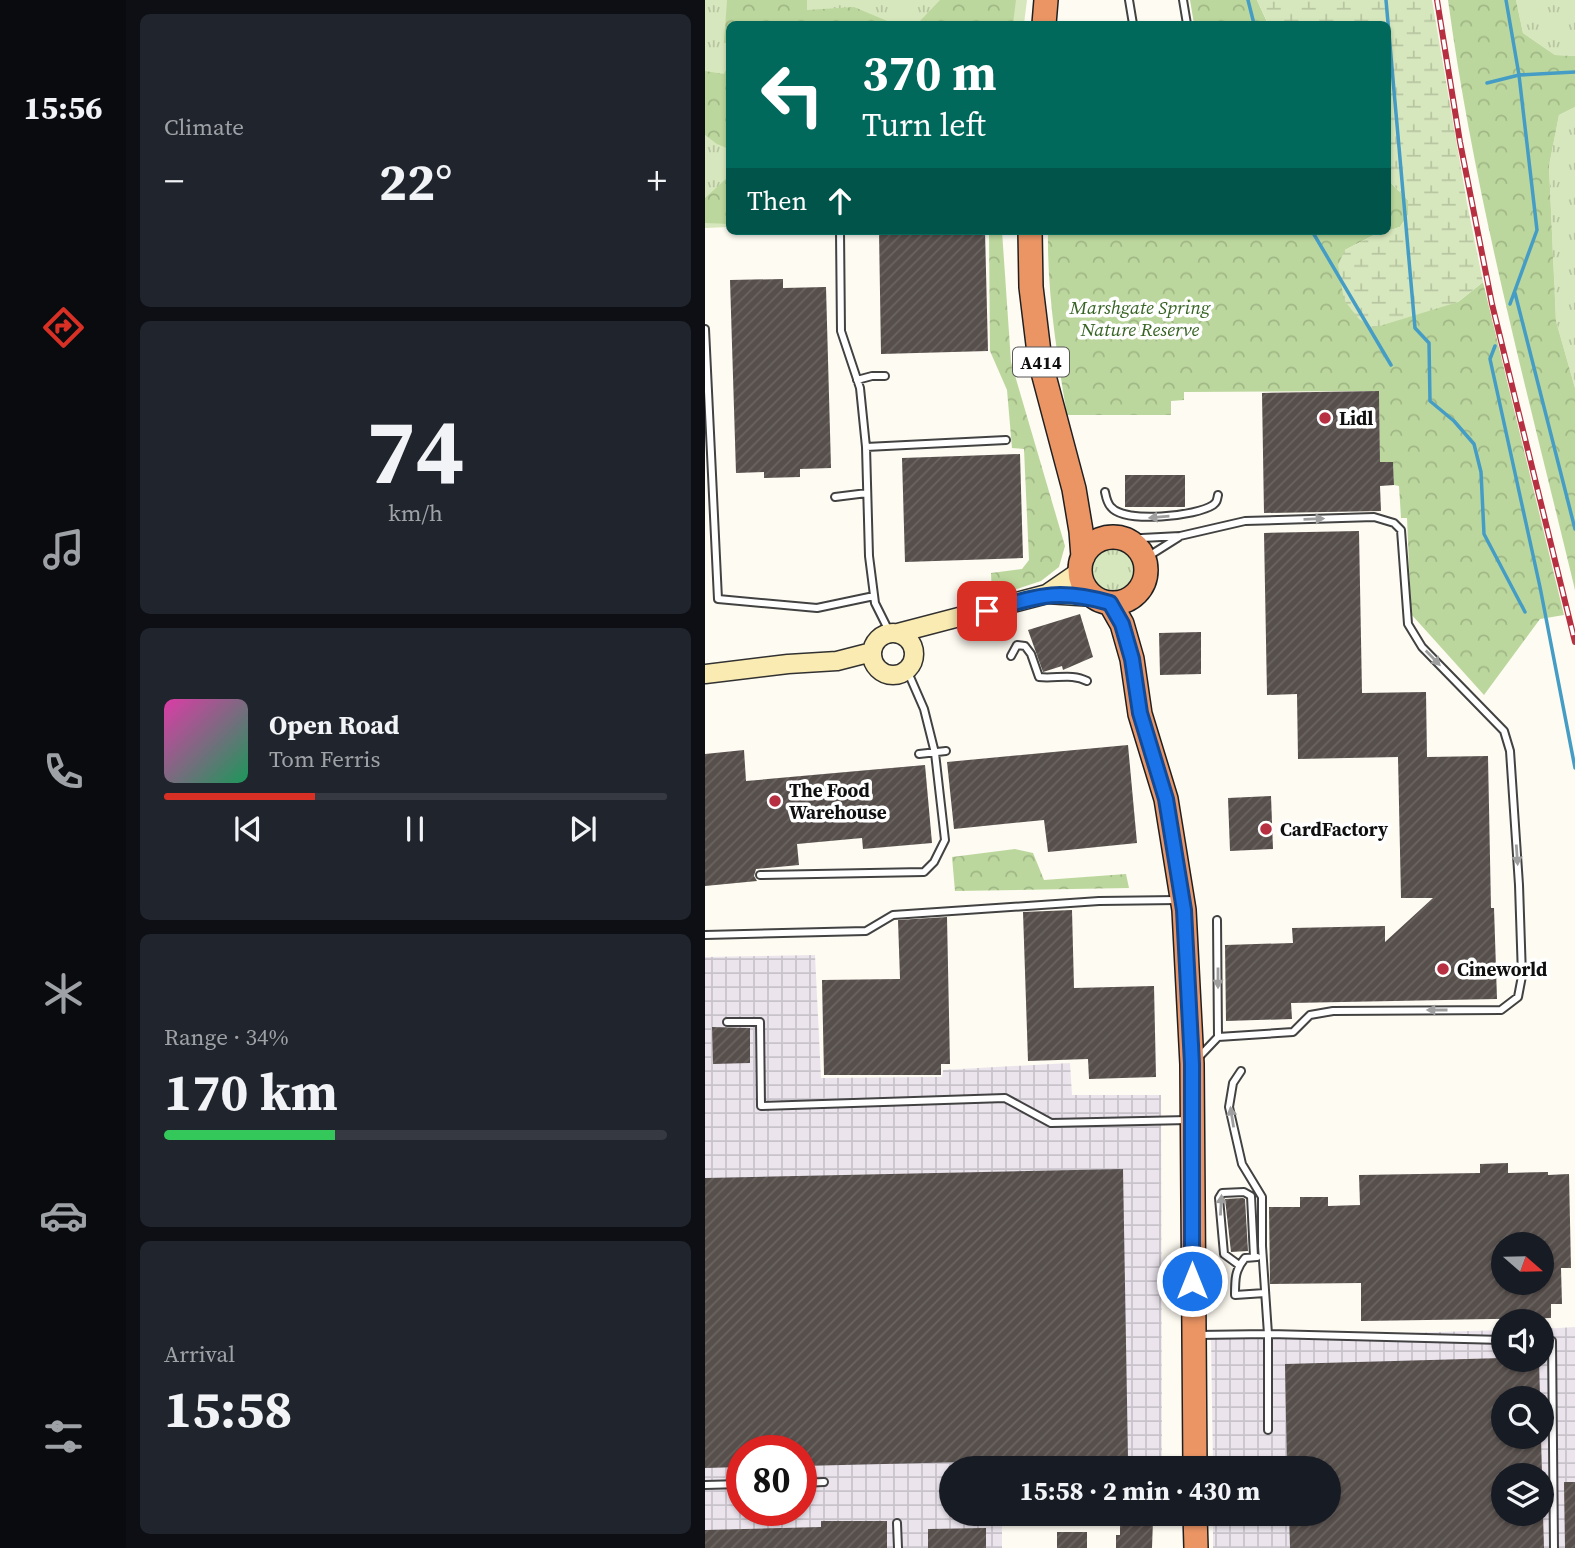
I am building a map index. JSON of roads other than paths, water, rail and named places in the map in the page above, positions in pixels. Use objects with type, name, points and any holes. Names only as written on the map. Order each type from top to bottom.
[{"type":"highway","points":[[1044,21],[1046,0]]},
{"type":"highway","name":"A414","points":[[1030,235],[1031,287],[1040,361],[1074,489],[1082,560]]},
{"type":"highway","name":"A414","points":[[1074,489],[1094,518],[1121,538]]},
{"type":"highway","points":[[1132,659],[1145,573],[1138,549],[1121,538],[1106,537],[1095,542],[1082,560],[1083,583],[1122,624],[1132,659],[1140,713],[1166,799],[1182,900],[1192,1064],[1195,1456]]},
{"type":"highway","points":[[1102,600],[1126,600],[1135,594],[1145,573]]},
{"type":"highway","points":[[1195,1526],[1196,1548]]},
{"type":"street","points":[[874,660],[878,639],[1047,594],[1076,574],[1082,560]]},
{"type":"street","points":[[1047,594],[1102,600]]},
{"type":"street","points":[[913,647],[966,617]]},
{"type":"street","points":[[705,674],[787,664],[874,660],[888,675],[902,674],[914,660],[913,647],[905,636],[894,633]]},
{"type":"lane","points":[[1129,0],[1132,21]]},
{"type":"lane","points":[[1183,0],[1186,21]]},
{"type":"lane","points":[[840,235],[841,331],[860,388],[868,550],[874,596],[875,603],[894,633]]},
{"type":"lane","points":[[705,329],[718,599],[817,608],[874,596]]},
{"type":"lane","points":[[857,380],[885,376]]},
{"type":"lane","points":[[865,447],[1006,440]]},
{"type":"lane","points":[[1105,492],[1110,507],[1117,513],[1144,518],[1177,515],[1210,506],[1215,503],[1218,495]]},
{"type":"lane","points":[[835,497],[867,493]]},
{"type":"lane","points":[[1121,538],[1180,536],[1245,521],[1374,517],[1394,523],[1401,530],[1409,624],[1422,647],[1504,731],[1510,751],[1522,976],[1518,997],[1501,1010],[1333,1011],[1310,1015],[1294,1032],[1218,1037],[1192,1064]]},
{"type":"lane","points":[[1145,573],[1152,554],[1180,536]]},
{"type":"lane","points":[[1011,656],[1017,645],[1025,646],[1031,654],[1039,677],[1077,676],[1087,681]]},
{"type":"lane","points":[[760,875],[924,872],[934,862],[945,840],[935,752],[924,709],[907,670]]},
{"type":"lane","points":[[919,754],[947,751]]},
{"type":"lane","points":[[705,935],[866,931],[893,915],[1099,901],[1182,900]]},
{"type":"lane","points":[[1217,920],[1218,1037]]},
{"type":"lane","points":[[727,1022],[760,1022],[761,1106],[1005,1098],[1051,1124],[1192,1120]]},
{"type":"lane","points":[[1241,1071],[1232,1083],[1229,1107],[1242,1164],[1262,1198],[1262,1256],[1268,1334],[1268,1430]]},
{"type":"lane","points":[[1239,1265],[1224,1254],[1219,1198],[1222,1193],[1244,1192],[1251,1196],[1254,1257]]},
{"type":"lane","points":[[1262,1256],[1245,1258],[1239,1265],[1234,1279],[1235,1295],[1265,1293]]},
{"type":"lane","points":[[1192,1335],[1268,1334],[1491,1340]]},
{"type":"lane","points":[[1552,1372],[1554,1548]]},
{"type":"lane","points":[[817,1482],[824,1482]]},
{"type":"lane","points":[[705,1485],[726,1484]]},
{"type":"lane","points":[[897,1523],[898,1548]]},
{"type":"waterway","points":[[1248,0],[1253,21]]},
{"type":"waterway","points":[[1386,0],[1388,21]]},
{"type":"waterway","points":[[1506,0],[1519,75],[1537,230],[1510,304]]},
{"type":"waterway","points":[[1391,57],[1415,328],[1429,343],[1430,401],[1454,421],[1474,444],[1481,472],[1484,534],[1525,612]]},
{"type":"waterway","points":[[1487,83],[1519,75],[1575,72]]},
{"type":"waterway","points":[[1314,235],[1391,365]]},
{"type":"waterway","points":[[1515,293],[1575,529]]},
{"type":"waterway","points":[[1495,346],[1490,359],[1540,587],[1575,768]]},
{"type":"railway","points":[[1437,0],[1460,142],[1492,304],[1575,642]]},
{"type":"place","name":"Lidl","points":[[1325,418]]},
{"type":"place","name":"The Food Warehouse","points":[[775,801]]},
{"type":"place","name":"CardFactory","points":[[1266,829]]},
{"type":"place","name":"Cineworld","points":[[1443,969]]},
{"type":"park label","name":"Marshgate Spring Nature Reserve","points":[[1140,318]]}]
